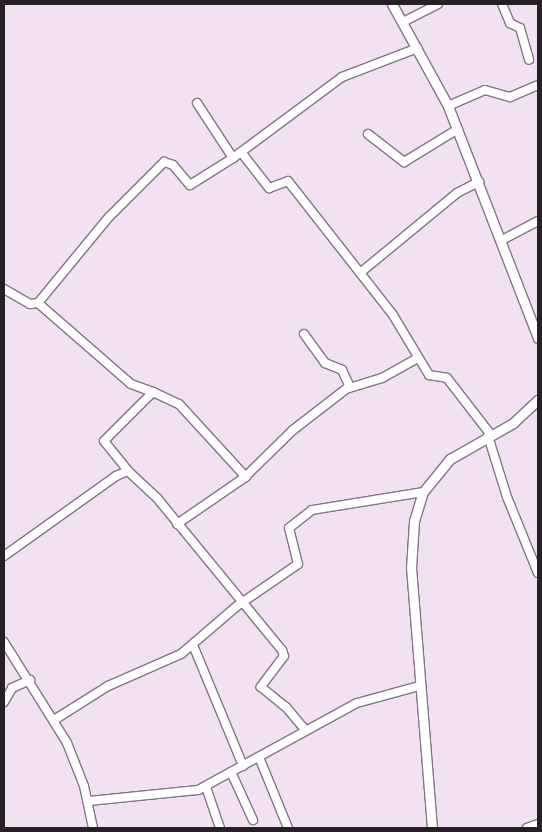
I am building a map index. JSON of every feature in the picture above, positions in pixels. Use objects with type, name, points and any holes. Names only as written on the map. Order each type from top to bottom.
[{"type":"street","points":[[392,4],[418,48],[458,128],[538,335]]},
{"type":"street","points":[[403,22],[438,4]]},
{"type":"street","points":[[502,4],[510,22],[520,28],[529,60]]},
{"type":"street","points":[[4,289],[30,304],[38,302],[109,217],[164,162],[173,165],[190,185],[233,158],[342,77],[418,48]]},
{"type":"street","points":[[448,106],[485,90],[510,98],[538,85]]},
{"type":"street","points":[[197,103],[233,158]]},
{"type":"street","points":[[368,134],[404,162],[458,128]]},
{"type":"street","points":[[241,152],[268,188],[288,181],[394,315],[431,377],[447,378],[489,436],[507,497],[538,573]]},
{"type":"street","points":[[360,273],[456,193],[479,182]]},
{"type":"street","points":[[502,240],[538,221]]},
{"type":"street","points":[[38,302],[131,384],[179,404],[246,477]]},
{"type":"street","points":[[304,334],[324,363],[342,370],[350,387]]},
{"type":"street","points":[[177,524],[246,477],[293,430],[350,387],[382,378],[418,358]]},
{"type":"street","points":[[153,392],[104,441],[128,471],[177,524],[284,653],[261,687],[286,707],[306,731]]},
{"type":"street","points":[[432,828],[419,686],[411,568],[414,521],[423,492],[450,459],[520,418],[538,400]]},
{"type":"street","points":[[4,556],[116,476],[128,471]]},
{"type":"street","points":[[54,720],[108,686],[181,654],[242,602],[298,564],[289,528],[312,510],[423,492]]},
{"type":"street","points":[[4,642],[54,720],[77,766],[88,802],[93,828]]},
{"type":"street","points":[[193,645],[242,766]]},
{"type":"street","points":[[4,702],[12,688],[30,680]]},
{"type":"street","points":[[88,802],[185,793],[206,787],[357,703],[419,686]]},
{"type":"street","points":[[259,757],[288,828]]},
{"type":"street","points":[[232,772],[253,820]]},
{"type":"street","points":[[206,787],[220,828]]},
{"type":"street","points":[[526,828],[538,824]]}]
